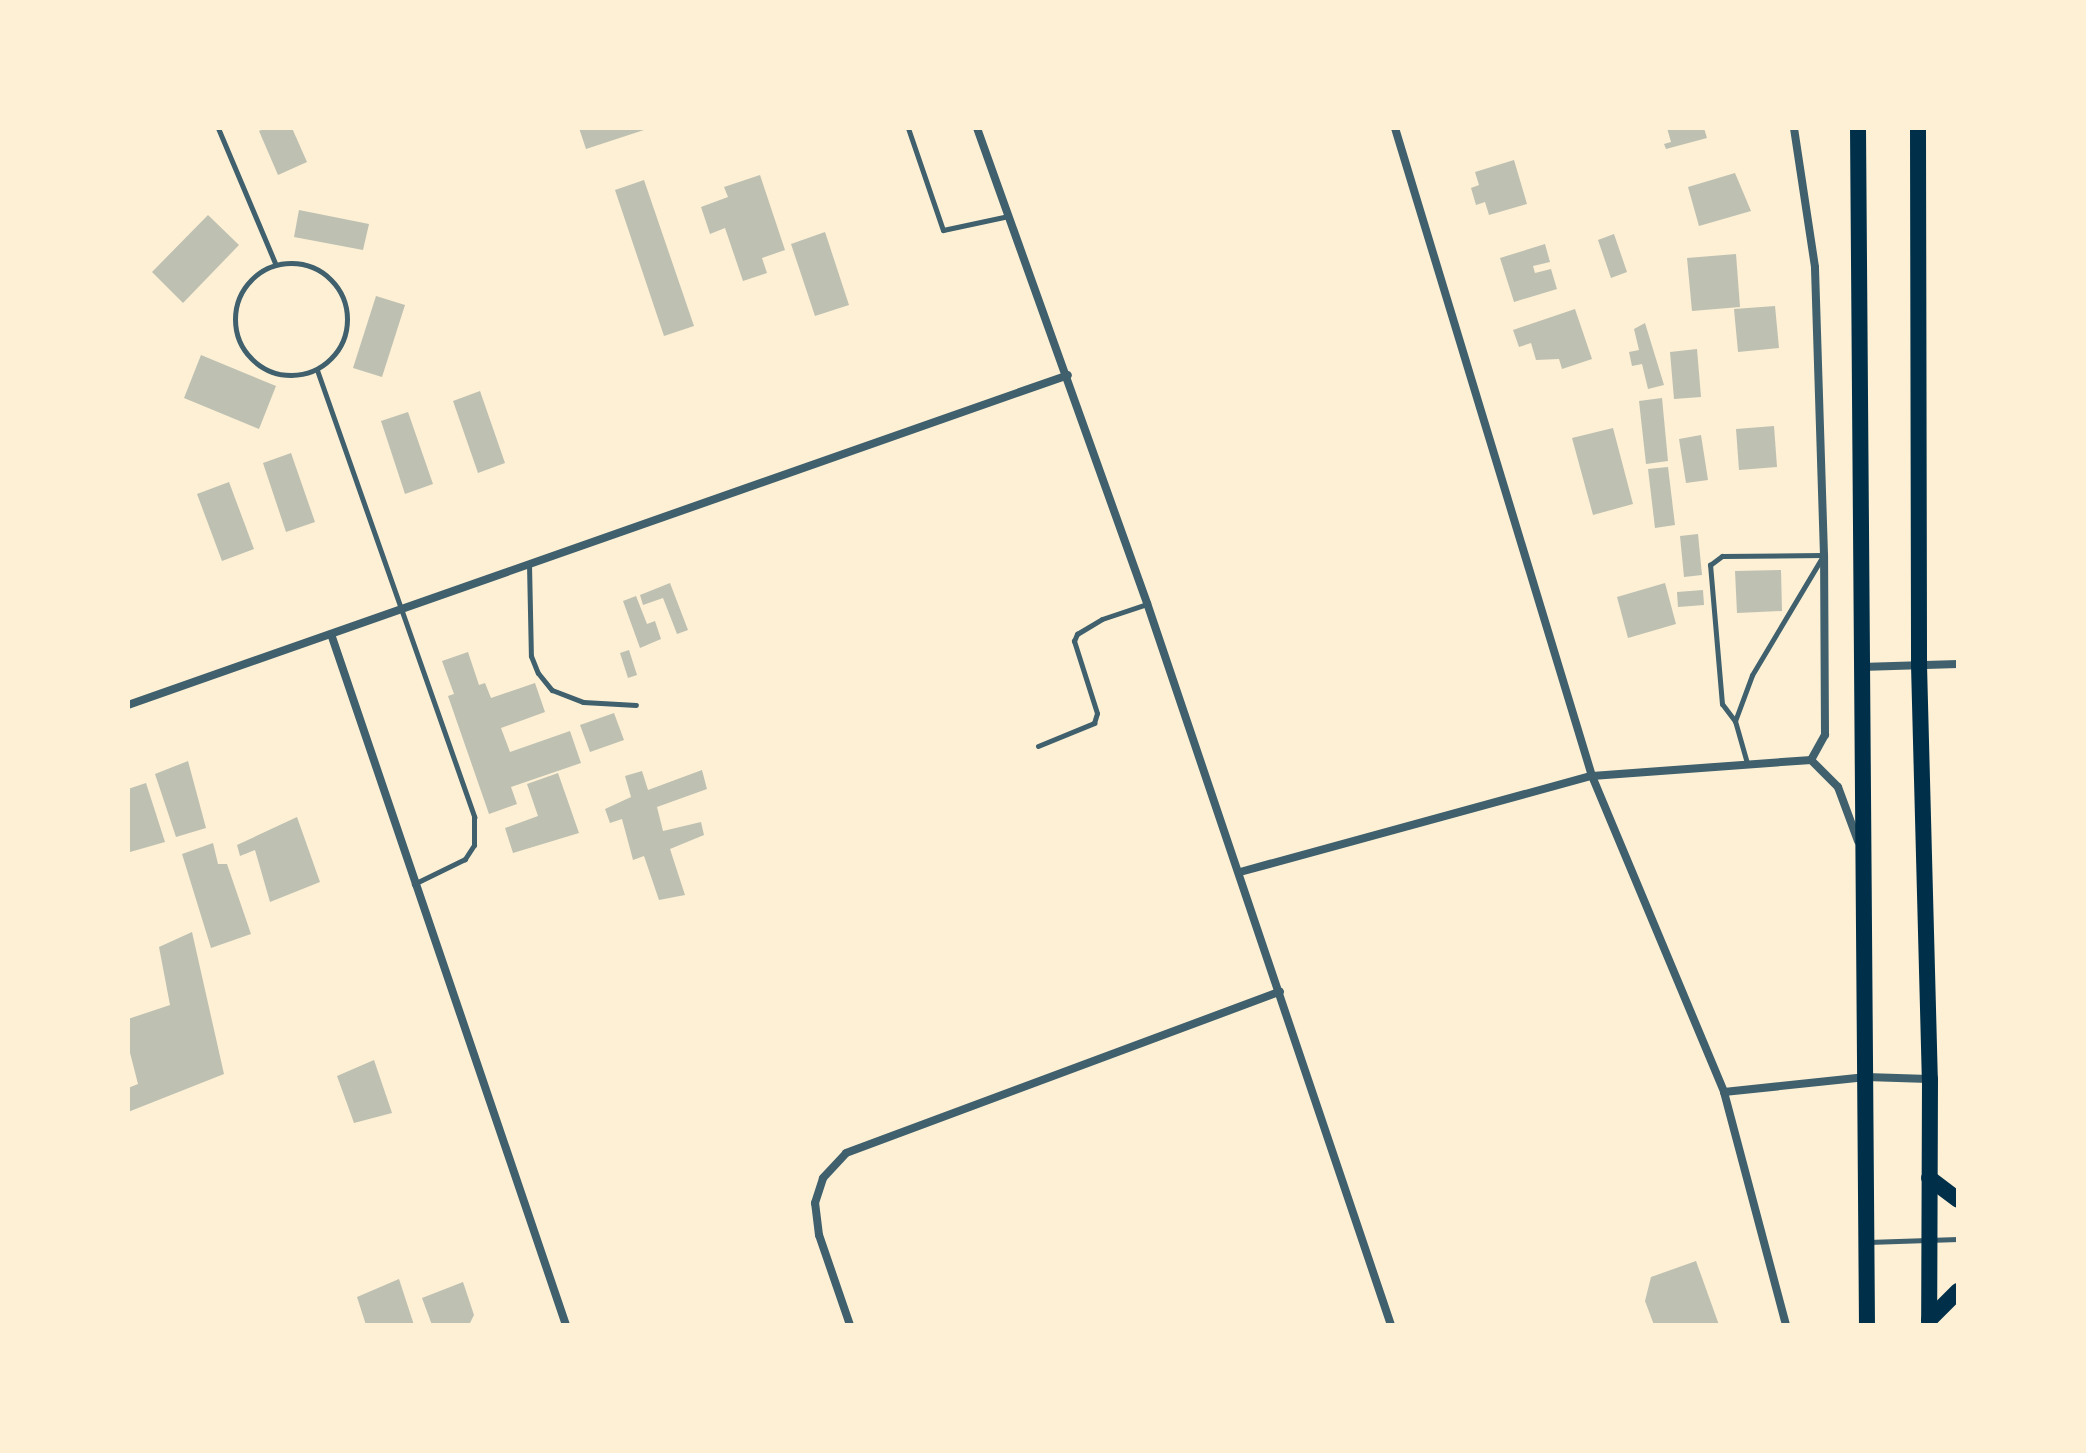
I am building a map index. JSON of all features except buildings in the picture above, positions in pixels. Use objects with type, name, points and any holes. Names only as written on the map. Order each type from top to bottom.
[{"type":"highway","points":[[1858,128],[1867,1325]]},
{"type":"highway","points":[[1918,128],[1919,665],[1930,1079],[1929,1323]]},
{"type":"highway","points":[[1929,1178],[1958,1200]]},
{"type":"highway","points":[[1929,1323],[1958,1291]]},
{"type":"street","points":[[977,128],[1068,375],[1147,603],[1391,1325]]},
{"type":"street","points":[[1395,128],[1592,776],[1724,1092],[1786,1325]]},
{"type":"street","points":[[1794,128],[1815,267],[1824,555],[1825,735],[1811,760]]},
{"type":"street","points":[[128,705],[1068,375]]},
{"type":"street","points":[[331,634],[413,885],[566,1325]]},
{"type":"street","points":[[1860,667],[1958,664]]},
{"type":"street","points":[[1240,872],[1592,776],[1811,760],[1838,787],[1863,854]]},
{"type":"street","points":[[850,1325],[819,1235],[815,1203],[823,1178],[846,1153],[1280,992]]},
{"type":"street","points":[[1724,1092],[1866,1077],[1930,1079]]},
{"type":"lane","points":[[218,128],[275,263]]},
{"type":"lane","points":[[908,128],[943,230],[1009,216]]},
{"type":"lane","points":[[275,263],[309,264],[336,283],[349,314],[341,347],[317,370],[286,376],[257,365],[238,340],[235,308],[249,280],[275,263]]},
{"type":"lane","points":[[317,370],[397,609],[474,817],[474,845],[465,859],[413,885]]},
{"type":"lane","points":[[1735,721],[1752,675],[1824,555]]},
{"type":"lane","points":[[1747,763],[1735,721],[1722,704],[1710,565],[1722,556],[1824,555]]},
{"type":"lane","points":[[529,563],[531,656],[538,673],[552,690],[583,702],[636,705]]},
{"type":"lane","points":[[1038,746],[1094,723],[1097,713],[1074,641],[1077,634],[1102,619],[1147,603]]},
{"type":"lane","points":[[1867,1242],[1958,1239]]}]
